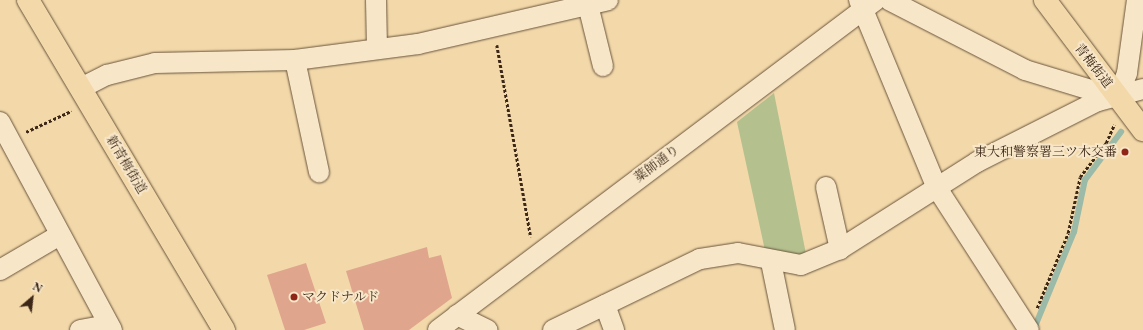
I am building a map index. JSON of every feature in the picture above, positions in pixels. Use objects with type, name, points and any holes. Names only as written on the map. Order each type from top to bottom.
[{"type":"main road","name":"新青梅街道","points":[[28,0],[224,330]]},
{"type":"main road","name":"青梅街道","points":[[1045,0],[1143,130]]},
{"type":"street","points":[[376,0],[377,49]]},
{"type":"street","points":[[85,96],[107,75],[155,63],[295,60],[418,44],[608,0]]},
{"type":"street","points":[[889,0],[1025,70],[1123,105]]},
{"type":"street","points":[[1123,105],[1137,0]]},
{"type":"street","points":[[866,3],[937,188],[1028,330]]},
{"type":"street","name":"薬師通り","points":[[438,330],[866,3]]},
{"type":"street","points":[[588,5],[603,66]]},
{"type":"street","points":[[295,60],[320,172]]},
{"type":"street","points":[[553,330],[700,259],[738,253],[771,262],[801,265],[840,249],[977,162],[1098,101],[1123,105],[1143,90]]},
{"type":"street","points":[[0,122],[110,327],[80,330]]},
{"type":"street","points":[[826,187],[840,249]]},
{"type":"street","points":[[0,270],[60,235]]},
{"type":"street","points":[[771,262],[785,330]]},
{"type":"street","points":[[605,305],[614,330]]},
{"type":"street","points":[[457,315],[488,330]]},
{"type":"path","points":[[494,26],[535,256]]},
{"type":"path","points":[[9,140],[85,96]]},
{"type":"path","points":[[1028,330],[1068,233],[1080,177],[1106,143],[1123,105]]},
{"type":"green space","points":[[774,93],[806,254],[766,255],[737,122]]},
{"type":"building","points":[[427,247],[429,258],[441,255],[452,298],[409,330],[364,330],[346,271]]},
{"type":"building","points":[[306,263],[326,323],[304,330],[285,330],[267,275]]},
{"type":"waterway","points":[[1034,329],[1074,232],[1085,180],[1121,132]]},
{"type":"place","name":"東大和警察署三ツ木交番","points":[[1125,152]]},
{"type":"place","name":"マクドナルド","points":[[294,297]]}]
